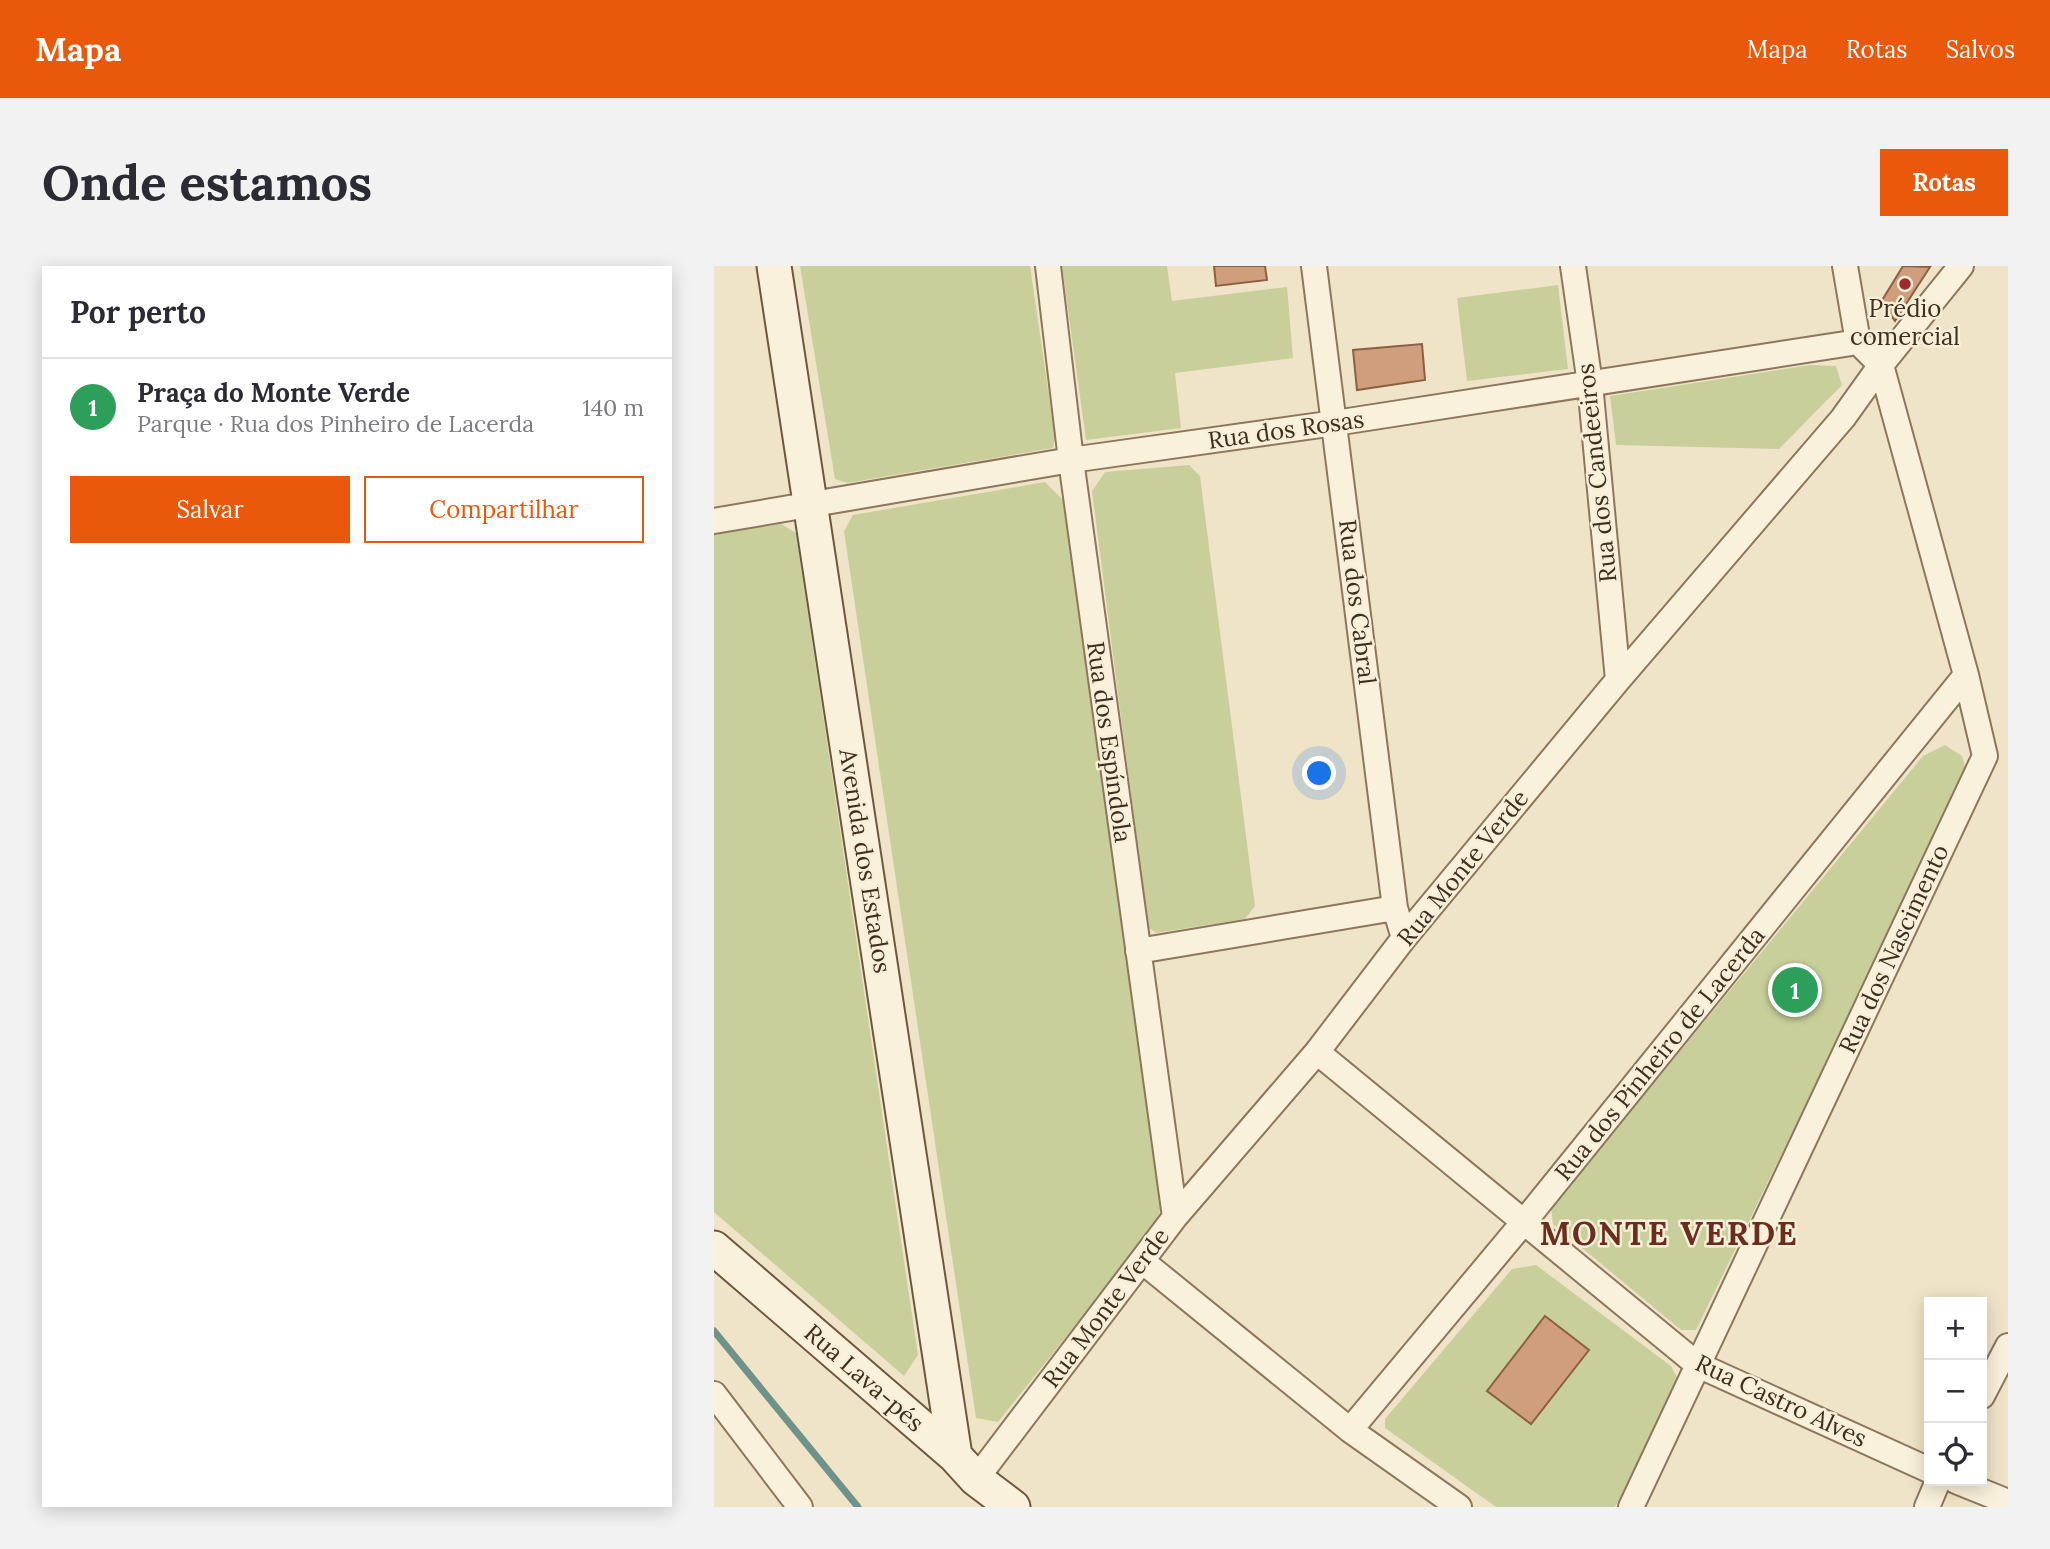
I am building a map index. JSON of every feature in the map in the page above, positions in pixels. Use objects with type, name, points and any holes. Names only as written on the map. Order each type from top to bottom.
[{"type":"street","name":"Avenida dos Estados","points":[[774,266],[965,1468]]},
{"type":"street","name":"Rua dos Espíndola","points":[[1048,266],[1071,460],[1175,1217]]},
{"type":"street","name":"Rua dos Cabral","points":[[1314,266],[1395,908],[1404,938]]},
{"type":"street","name":"Rua dos Candeeiros","points":[[1573,266],[1590,384],[1618,680]]},
{"type":"street","points":[[1845,266],[1858,342],[1881,365]]},
{"type":"street","name":"Rua Monte Verde","points":[[965,1468],[1317,1052],[1404,938],[1618,680],[1843,418],[1881,365],[1961,266]]},
{"type":"street","name":"Rua dos Rosas","points":[[714,521],[812,507],[1071,460],[1335,423],[1858,342]]},
{"type":"street","name":"Rua dos Nascimento","points":[[1631,1507],[1985,756],[1966,675],[1881,365]]},
{"type":"street","name":"Rua dos Pinheiro de Lacerda","points":[[1350,1430],[1523,1223],[1966,675]]},
{"type":"street","points":[[1138,951],[1395,908]]},
{"type":"street","name":"Rua Castro Alves","points":[[1317,1052],[1698,1365],[1924,1467]]},
{"type":"street","name":"Rua Lava-pés","points":[[714,1248],[1013,1507]]},
{"type":"street","points":[[1142,1261],[1350,1430],[1459,1507]]},
{"type":"street","points":[[1987,1386],[2008,1346]]},
{"type":"street","points":[[714,1394],[800,1507]]},
{"type":"street","points":[[1927,1507],[1936,1486]]},
{"type":"street","points":[[1968,1486],[2008,1502]]},
{"type":"green space","points":[[800,266],[1030,266],[1055,437],[1053,448],[847,483],[835,479]]},
{"type":"green space","points":[[1062,266],[1167,266],[1172,301],[1287,287],[1293,358],[1175,373],[1181,428],[1086,440]]},
{"type":"green space","points":[[1558,285],[1568,369],[1467,381],[1457,298]]},
{"type":"green space","points":[[1810,365],[1836,366],[1842,385],[1779,449],[1616,445],[1610,396]]},
{"type":"green space","points":[[1189,465],[1200,476],[1255,906],[1245,919],[1156,933],[1148,927],[1092,491],[1105,472]]},
{"type":"green space","points":[[1045,482],[1063,500],[1163,1194],[1158,1222],[998,1422],[976,1418],[844,531],[853,515]]},
{"type":"green space","points":[[781,524],[796,533],[918,1355],[904,1376],[714,1212],[714,534]]},
{"type":"green space","points":[[1945,745],[1962,756],[1967,773],[1696,1330],[1681,1330],[1553,1224],[1551,1208],[1923,756]]},
{"type":"green space","points":[[1536,1265],[1671,1366],[1679,1381],[1615,1507],[1496,1507],[1385,1428],[1385,1419],[1512,1269]]},
{"type":"building","points":[[1214,266],[1265,266],[1267,280],[1216,286]]},
{"type":"building","name":"Prédio comercial","points":[[1903,266],[1930,267],[1895,321],[1881,302]]},
{"type":"building","points":[[1422,344],[1425,380],[1357,390],[1353,350]]},
{"type":"building","points":[[1545,1316],[1589,1350],[1531,1424],[1487,1391]]},
{"type":"waterway","points":[[714,1331],[858,1507]]},
{"type":"place","name":"Prédio comercial","points":[[1905,284]]},
{"type":"place","name":"Praça do Monte Verde","points":[[1795,990]]},
{"type":"district","name":"MONTE VERDE","points":[[1669,1234]]}]
